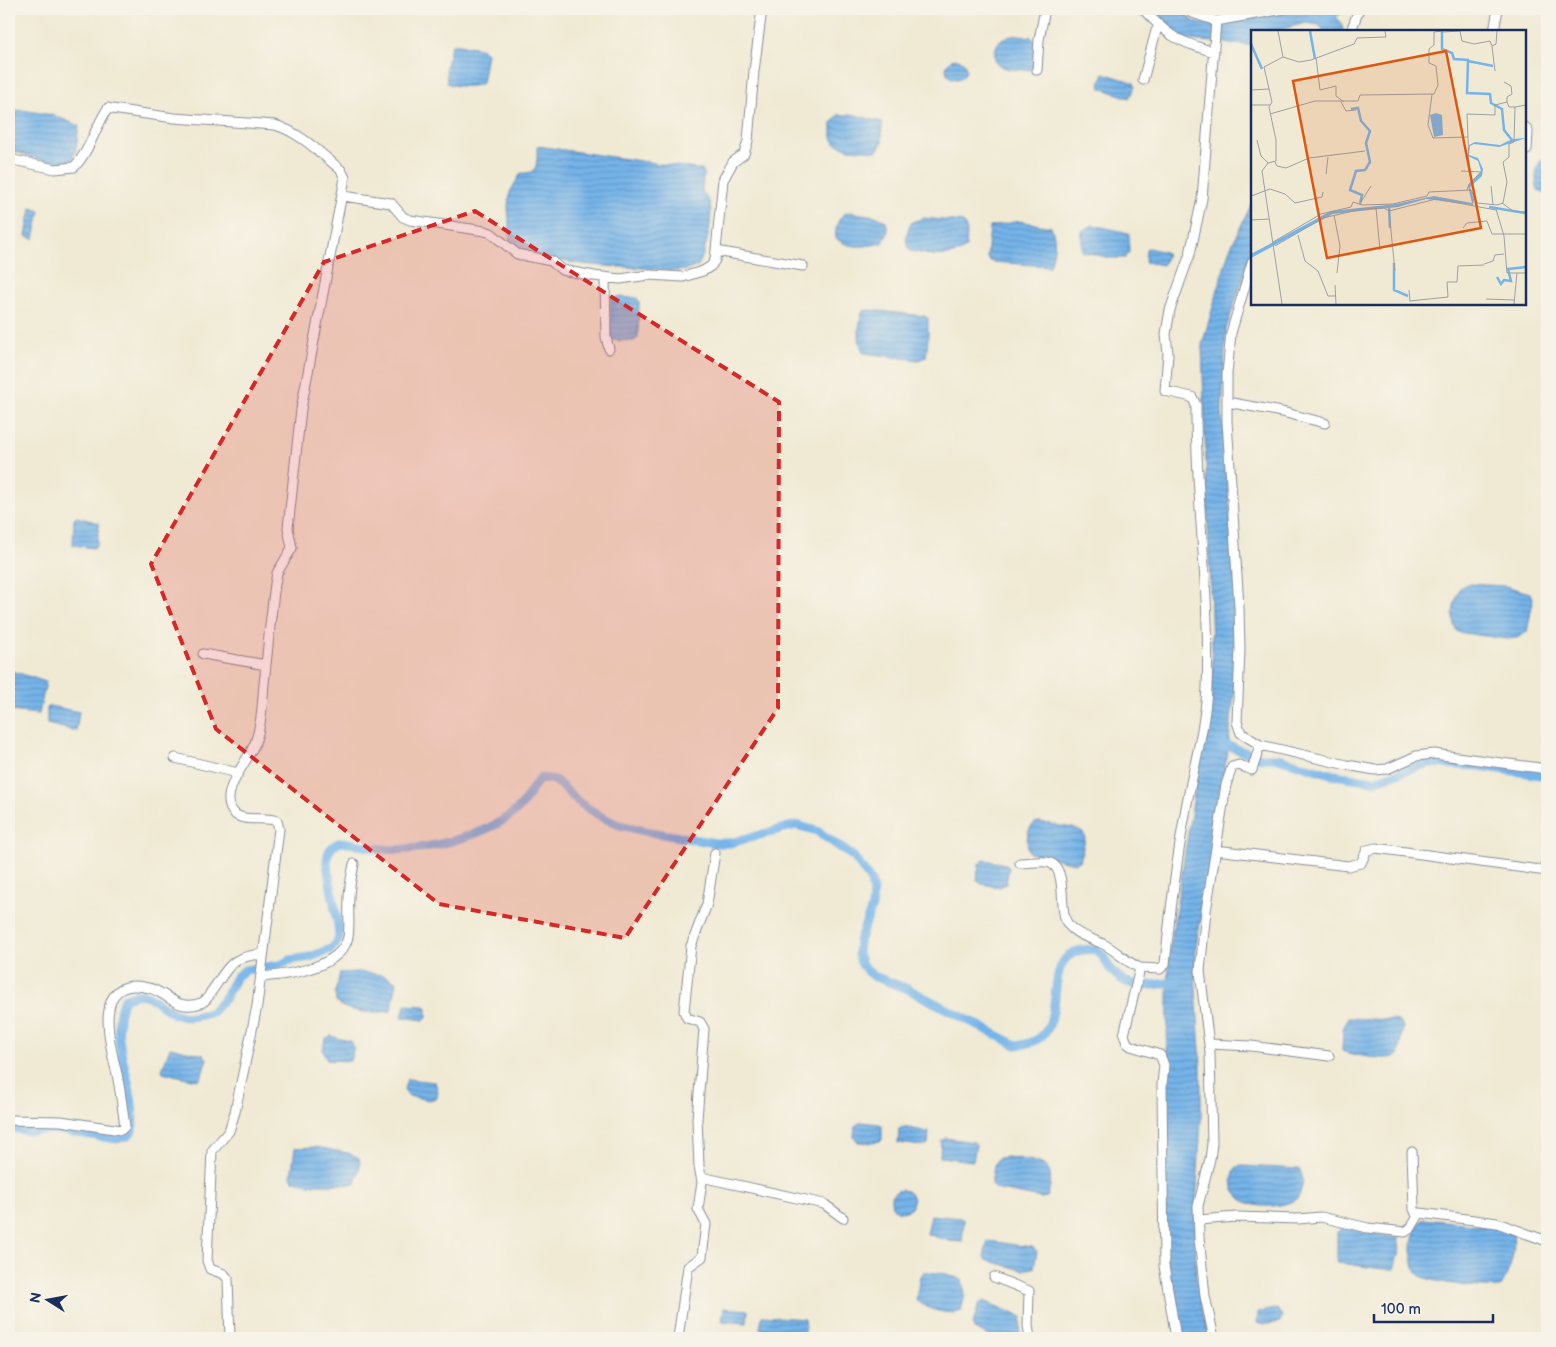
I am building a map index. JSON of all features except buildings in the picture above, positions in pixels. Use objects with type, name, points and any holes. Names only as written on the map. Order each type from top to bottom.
[{"type":"street","points":[[343,196],[391,203],[403,217],[410,220],[491,233],[508,249],[517,254],[551,261],[562,270],[620,279],[649,275],[683,277],[694,275],[711,266],[716,251],[723,180],[732,162],[744,154],[748,141],[762,9]]},
{"type":"street","points":[[1037,70],[1039,40],[1045,9]]},
{"type":"street","points":[[1143,9],[1159,27],[1175,39],[1214,50]]},
{"type":"street","points":[[1181,9],[1216,23],[1284,9]]},
{"type":"street","points":[[1351,30],[1358,9]]},
{"type":"street","points":[[1494,30],[1498,9]]},
{"type":"street","points":[[1020,863],[1047,862],[1053,864],[1059,872],[1065,920],[1072,929],[1104,944],[1139,971],[1160,969],[1165,964],[1185,814],[1205,707],[1207,621],[1196,405],[1192,397],[1167,393],[1165,382],[1168,354],[1166,334],[1170,310],[1190,254],[1202,199],[1216,23]]},
{"type":"street","points":[[1143,80],[1156,31],[1159,27]]},
{"type":"street","points":[[9,159],[55,169],[74,167],[108,108],[174,118],[264,124],[289,130],[341,170],[345,178],[301,409],[288,522],[288,532],[292,548],[278,573],[275,584],[258,733],[253,749],[238,773],[231,789],[231,809],[244,818],[272,819],[277,822],[279,829],[261,975],[233,1118],[229,1131],[212,1151],[207,1260],[210,1269],[224,1274],[228,1279],[230,1338]]},
{"type":"street","points":[[1526,128],[1528,131],[1527,150]]},
{"type":"street","points":[[716,251],[803,266]]},
{"type":"street","points":[[1251,265],[1231,333],[1227,402],[1239,591],[1240,649],[1237,722],[1241,733],[1259,747],[1375,770],[1387,769],[1416,756],[1434,754],[1547,769]]},
{"type":"street","points":[[605,278],[606,337],[609,349]]},
{"type":"street","points":[[1227,402],[1282,412],[1325,423]]},
{"type":"street","points":[[203,654],[266,665]]},
{"type":"street","points":[[1214,1338],[1205,1296],[1199,1237],[1198,1206],[1212,1144],[1210,1044],[1200,971],[1206,911],[1230,772],[1236,765],[1252,770],[1259,747]]},
{"type":"street","points":[[175,758],[238,773]]},
{"type":"street","points":[[1216,850],[1348,866],[1361,863],[1367,850],[1376,848],[1547,871]]},
{"type":"street","points":[[678,1338],[688,1267],[702,1257],[706,1234],[706,1224],[698,1209],[701,1177],[697,1119],[704,1029],[700,1022],[687,1018],[684,1011],[691,946],[707,904],[715,853]]},
{"type":"street","points":[[261,975],[308,969],[321,964],[344,948],[348,938],[349,896],[354,864]]},
{"type":"street","points":[[9,1120],[61,1121],[121,1130],[125,1126],[108,1042],[107,1024],[110,1006],[116,994],[131,987],[148,988],[179,1004],[199,1004],[204,1002],[233,963],[240,958],[262,956]]},
{"type":"street","points":[[1139,971],[1124,1030],[1125,1040],[1131,1046],[1160,1055],[1164,1065],[1162,1085],[1164,1266],[1176,1338]]},
{"type":"street","points":[[1210,1044],[1251,1046],[1329,1056]]},
{"type":"street","points":[[1412,1152],[1414,1209],[1417,1216]]},
{"type":"street","points":[[701,1177],[824,1204],[843,1218]]},
{"type":"street","points":[[1199,1220],[1237,1217],[1298,1219],[1321,1217],[1368,1228],[1405,1232],[1411,1228],[1420,1213],[1497,1223],[1547,1241]]},
{"type":"street","points":[[994,1277],[1029,1291],[1028,1326],[1030,1338]]},
{"type":"highlighted area","points":[[475,211],[779,402],[778,708],[625,938],[439,904],[216,729],[151,564],[324,262]]},
{"type":"water","points":[[1174,8],[1199,23],[1216,24],[1304,9],[1318,9],[1333,14],[1343,28],[1343,30],[1323,30],[1319,25],[1306,23],[1278,30],[1251,30],[1251,44],[1248,45],[1179,39],[1151,9]]},
{"type":"water","points":[[1019,35],[1031,37],[1037,44],[1034,69],[1021,70],[1003,67],[995,59],[996,47],[1001,40],[1006,37]]},
{"type":"water","points":[[455,43],[483,49],[487,53],[482,83],[479,85],[464,86],[447,83],[446,66],[451,46]]},
{"type":"water","points":[[956,59],[963,62],[966,69],[963,76],[956,79],[949,76],[946,69],[949,62]]},
{"type":"water","points":[[1104,73],[1134,83],[1135,87],[1129,98],[1101,88],[1100,83]]},
{"type":"water","points":[[22,110],[53,115],[79,126],[76,150],[71,164],[61,165],[9,150],[9,126],[13,112]]},
{"type":"water","points":[[838,115],[855,115],[882,122],[882,143],[877,151],[849,149],[835,143],[832,138],[832,123]]},
{"type":"water","points":[[537,146],[702,170],[705,175],[702,191],[708,200],[711,213],[704,252],[698,266],[691,269],[670,271],[591,265],[541,256],[510,244],[508,206],[510,192],[521,173],[527,173],[534,169],[537,161]]},
{"type":"water","points":[[1547,159],[1547,194],[1538,191],[1536,179],[1541,160]]},
{"type":"water","points":[[1251,205],[1251,254],[1226,329],[1222,412],[1236,590],[1237,666],[1227,758],[1219,791],[1210,868],[1196,946],[1195,973],[1201,1065],[1201,1120],[1195,1223],[1196,1274],[1202,1315],[1210,1338],[1180,1338],[1163,1238],[1169,954],[1213,675],[1202,345],[1229,251]]},
{"type":"water","points":[[31,208],[40,211],[34,239],[26,236]]},
{"type":"water","points":[[849,212],[875,216],[886,221],[888,231],[883,243],[853,246],[836,238],[838,222],[842,216]]},
{"type":"water","points":[[924,218],[963,222],[967,231],[966,248],[946,255],[932,255],[910,251],[906,240],[908,229],[912,222]]},
{"type":"water","points":[[1019,221],[1051,227],[1054,236],[1054,246],[1050,266],[992,262],[987,258],[990,227]]},
{"type":"water","points":[[1093,225],[1129,233],[1129,252],[1125,258],[1110,258],[1082,251],[1082,231]]},
{"type":"water","points":[[1146,249],[1167,254],[1163,265],[1145,262]]},
{"type":"water","points":[[611,298],[637,298],[639,302],[638,338],[634,341],[613,340],[610,336]]},
{"type":"water","points":[[869,310],[928,318],[926,357],[918,360],[864,353],[859,339],[859,327],[863,311]]},
{"type":"water","points":[[77,517],[99,523],[97,545],[93,548],[73,545],[74,519]]},
{"type":"water","points":[[1467,584],[1505,586],[1530,593],[1533,601],[1527,632],[1517,638],[1506,639],[1458,632],[1453,622],[1453,610],[1460,588]]},
{"type":"water","points":[[9,670],[46,682],[39,714],[9,711]]},
{"type":"water","points":[[50,706],[79,712],[76,731],[47,724],[47,708]]},
{"type":"water","points":[[1039,822],[1073,828],[1083,832],[1085,839],[1080,861],[1074,863],[1030,853],[1027,845],[1029,830],[1031,826]]},
{"type":"water","points":[[984,860],[1006,864],[1009,868],[1006,883],[1000,887],[981,884],[977,880],[979,864]]},
{"type":"water","points":[[357,972],[384,975],[397,982],[391,1011],[355,1011],[336,1002],[335,993],[340,973]]},
{"type":"water","points":[[405,1005],[425,1006],[427,1008],[427,1018],[424,1020],[402,1017]]},
{"type":"water","points":[[1348,1018],[1395,1020],[1401,1023],[1403,1027],[1398,1055],[1379,1058],[1342,1051],[1343,1029]]},
{"type":"water","points":[[331,1036],[352,1042],[354,1047],[350,1061],[327,1060],[323,1050],[325,1039]]},
{"type":"water","points":[[170,1047],[204,1055],[207,1058],[201,1078],[198,1080],[164,1073],[162,1070]]},
{"type":"water","points":[[407,1079],[435,1082],[438,1091],[437,1098],[429,1100],[408,1096],[404,1089]]},
{"type":"water","points":[[861,1122],[880,1124],[882,1126],[882,1140],[873,1143],[858,1142],[854,1137],[855,1126]]},
{"type":"water","points":[[903,1127],[929,1132],[928,1144],[922,1146],[898,1143],[899,1129]]},
{"type":"water","points":[[946,1138],[974,1142],[976,1145],[973,1161],[940,1157],[941,1141]]},
{"type":"water","points":[[316,1147],[348,1153],[359,1158],[360,1165],[355,1184],[309,1184],[293,1180],[291,1176],[295,1148]]},
{"type":"water","points":[[1007,1157],[1036,1162],[1048,1169],[1050,1185],[1047,1197],[1041,1198],[995,1189],[991,1185],[994,1165],[999,1158]]},
{"type":"water","points":[[1241,1166],[1299,1169],[1302,1176],[1302,1184],[1298,1198],[1276,1206],[1252,1204],[1242,1200],[1235,1192],[1232,1182],[1235,1169]]},
{"type":"water","points":[[902,1190],[910,1193],[913,1201],[910,1209],[902,1212],[894,1209],[891,1201],[894,1193]]},
{"type":"water","points":[[931,1215],[964,1220],[962,1242],[949,1241],[927,1234]]},
{"type":"water","points":[[1425,1219],[1497,1227],[1513,1234],[1514,1248],[1511,1262],[1507,1275],[1500,1287],[1460,1285],[1421,1276],[1414,1265],[1412,1246],[1416,1228]]},
{"type":"water","points":[[1341,1228],[1398,1238],[1400,1249],[1394,1269],[1337,1263],[1337,1232]]},
{"type":"water","points":[[988,1241],[1032,1247],[1037,1251],[1034,1268],[1022,1270],[986,1260],[984,1257]]},
{"type":"water","points":[[924,1272],[947,1274],[962,1280],[965,1295],[961,1311],[950,1313],[937,1311],[916,1300],[920,1276]]},
{"type":"water","points":[[984,1301],[1022,1317],[1019,1338],[994,1338],[974,1329],[973,1324],[979,1304]]},
{"type":"water","points":[[724,1308],[748,1310],[747,1323],[722,1321]]},
{"type":"water","points":[[1277,1309],[1282,1316],[1280,1322],[1263,1325],[1257,1323],[1258,1312]]},
{"type":"water","points":[[762,1316],[805,1319],[806,1327],[804,1333],[760,1329]]},
{"type":"waterway","points":[[1326,19],[1341,9]]},
{"type":"waterway","points":[[1218,742],[1261,758],[1278,758],[1334,775],[1373,781],[1429,763],[1480,766],[1547,776]]},
{"type":"waterway","points":[[9,1127],[29,1131],[54,1129],[117,1139],[127,1136],[132,1131],[133,1114],[120,1048],[119,1015],[124,999],[134,995],[149,996],[173,1013],[181,1016],[205,1014],[212,1012],[224,999],[236,977],[245,970],[280,965],[290,960],[310,957],[331,949],[339,937],[327,864],[329,853],[334,846],[341,842],[398,850],[453,841],[488,828],[516,811],[541,778],[555,780],[580,803],[602,817],[619,825],[650,832],[716,843],[730,843],[796,825],[817,831],[854,857],[871,881],[873,892],[872,907],[859,941],[858,954],[862,965],[873,976],[908,989],[1016,1045],[1036,1040],[1048,1028],[1053,1012],[1058,976],[1064,961],[1076,952],[1097,950],[1113,972],[1129,983],[1144,986],[1179,982]]}]
